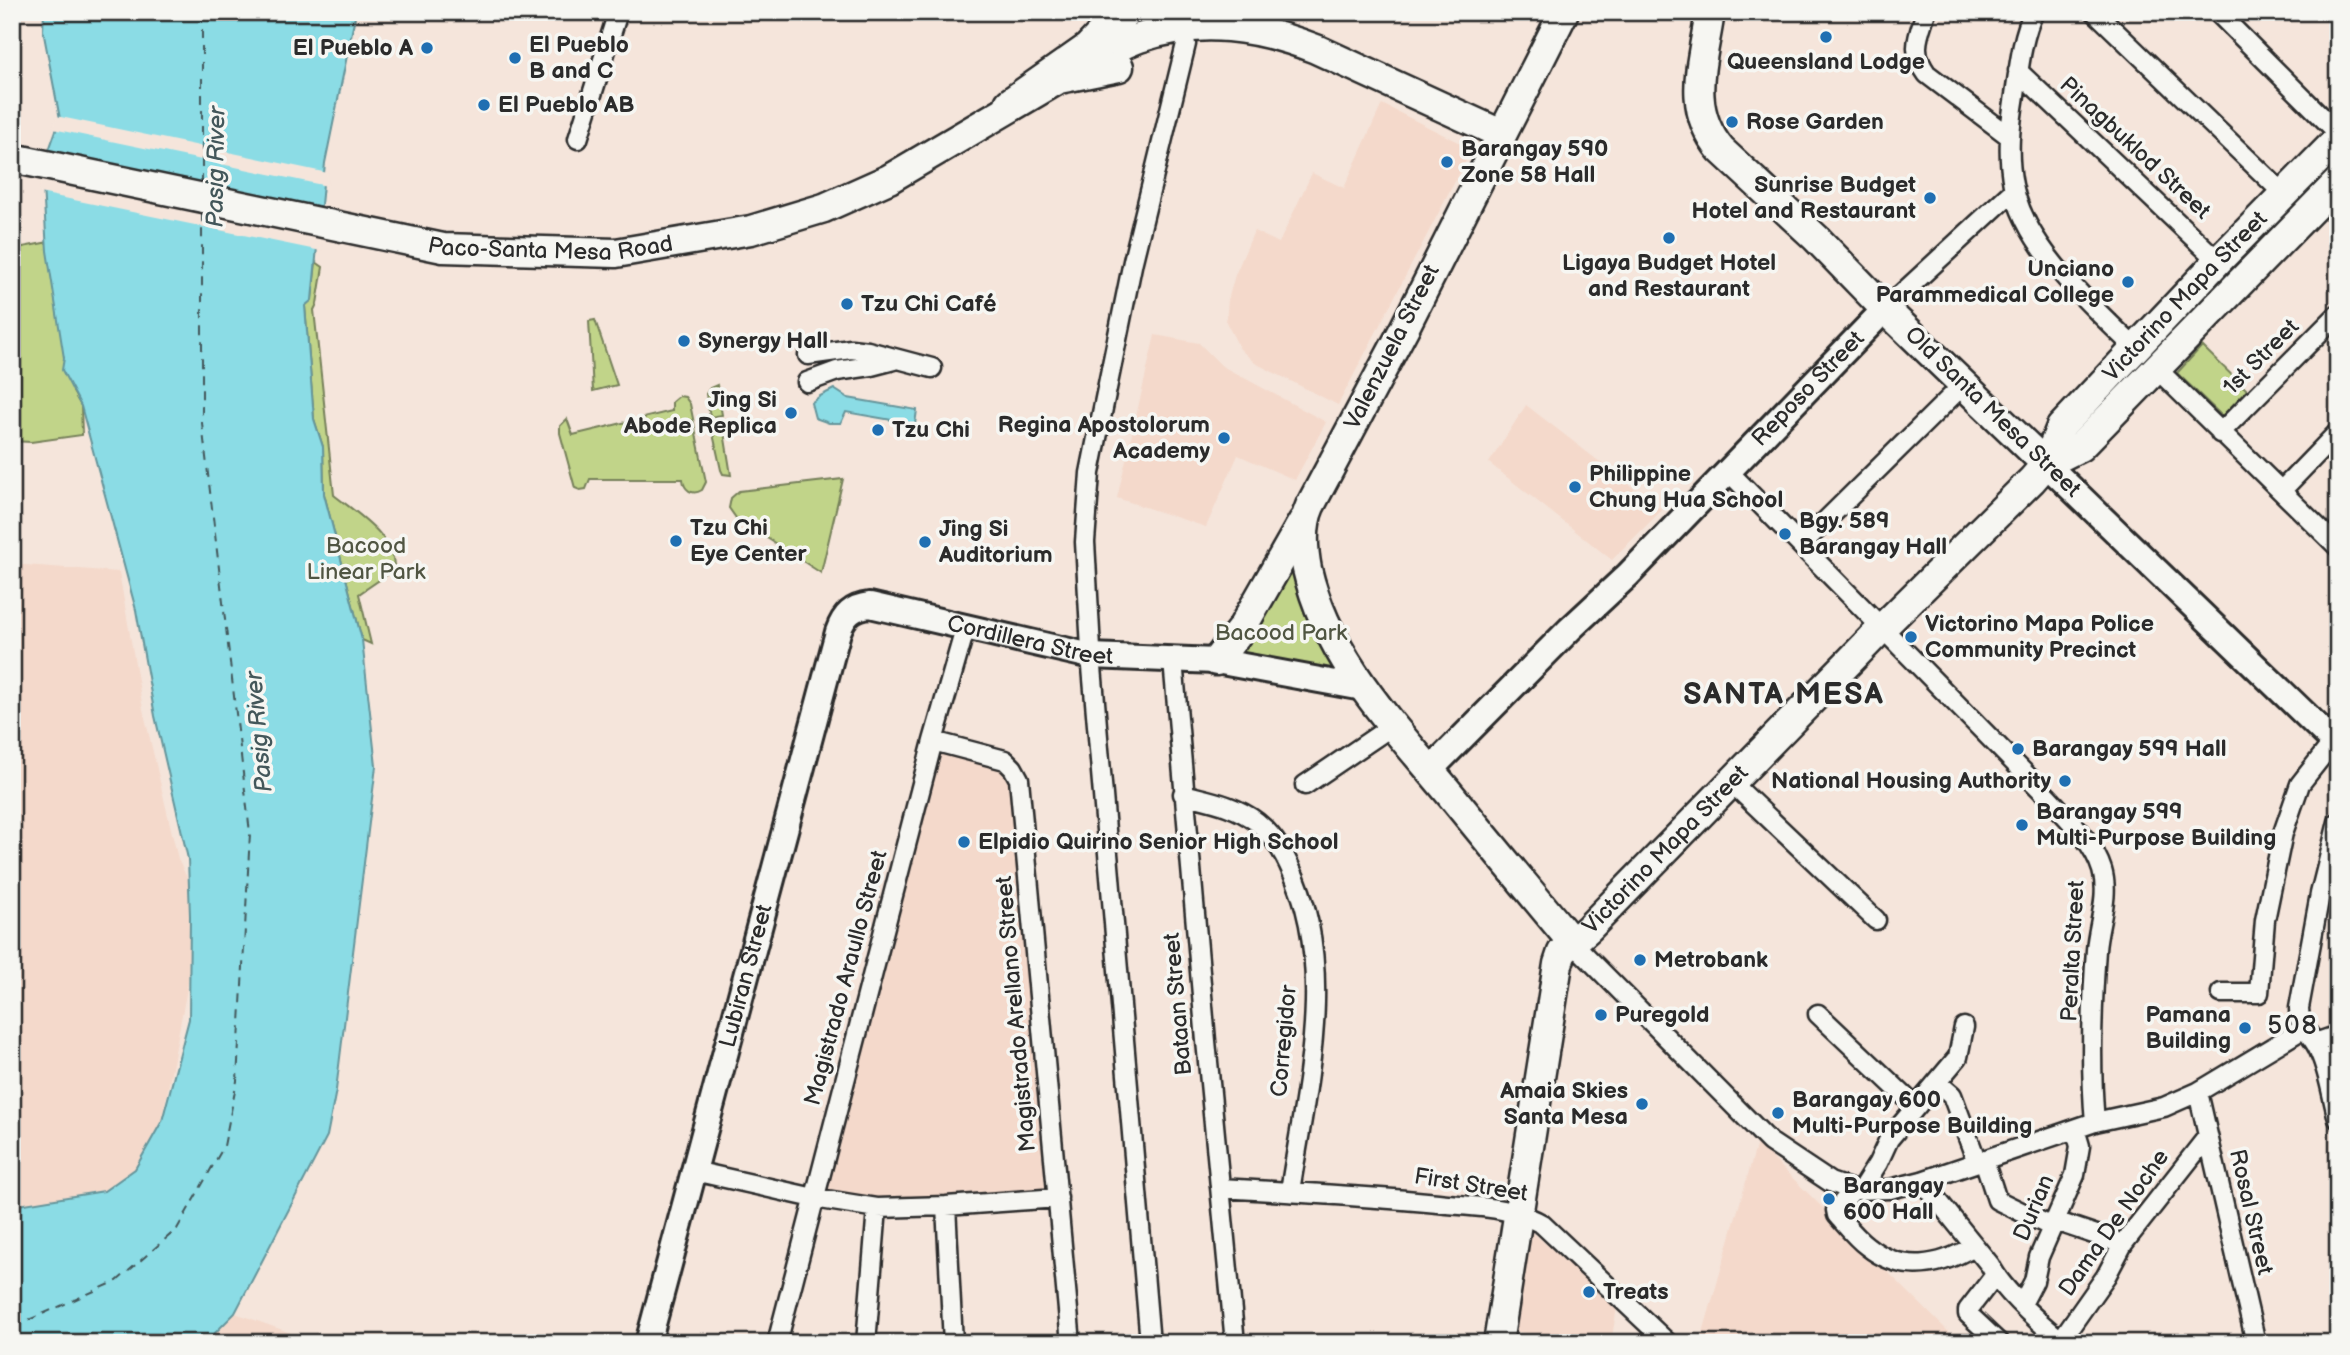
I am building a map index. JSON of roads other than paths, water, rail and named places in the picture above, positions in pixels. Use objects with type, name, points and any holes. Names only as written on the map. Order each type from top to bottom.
[{"type":"highway","points":[[1103,12],[1000,103],[1089,49],[1124,12]]},
{"type":"main road","name":"Valenzuela Street","points":[[1564,12],[1306,516],[1305,558],[1315,599],[1333,638],[1363,688],[1572,942]]},
{"type":"main road","name":"Old Santa Mesa Street","points":[[1710,12],[1700,63],[1699,104],[1711,138],[1721,150],[1816,238],[1885,309],[2335,744]]},
{"type":"main road","name":"Paco-Santa Mesa Road","points":[[12,158],[443,248],[616,253],[751,230],[824,208],[890,179],[1066,85],[1118,47],[1140,38],[1190,28],[1246,28],[1289,38],[1355,65],[1497,141]]},
{"type":"main road","name":"Paco-Santa Mesa Road","points":[[1066,85],[1153,52],[1190,28]]},
{"type":"main road","name":"Victorino Mapa Street","points":[[2046,464],[2061,427],[2338,139]]},
{"type":"main road","name":"Victorino Mapa Street","points":[[1498,1343],[1517,1213],[1562,952],[1589,928],[2046,464],[2080,447],[2338,183]]},
{"type":"main road","name":"Reposo Street","points":[[1430,770],[1570,629],[1628,575],[1885,309]]},
{"type":"main road","points":[[1306,516],[1242,628],[1216,661],[1363,688]]},
{"type":"main road","name":"Cordillera Street","points":[[849,611],[870,605],[1091,656],[1216,661]]},
{"type":"main road","name":"Lubiran Street","points":[[648,1343],[838,632],[849,611]]},
{"type":"street","points":[[578,139],[618,12]]},
{"type":"street","points":[[1926,12],[1917,43],[1921,67],[2009,136]]},
{"type":"street","points":[[2034,12],[2018,71],[2009,136],[2014,190],[2036,237],[2051,261],[2073,288],[2136,349]]},
{"type":"street","points":[[2095,12],[2284,194]]},
{"type":"street","points":[[2217,12],[2338,132]]},
{"type":"street","points":[[1150,1343],[1085,564],[1090,473],[1133,261],[1190,28]]},
{"type":"street","name":"Pinagbuklod Street","points":[[2018,71],[2218,261]]},
{"type":"street","name":"Reposo Street","points":[[1885,309],[2014,190]]},
{"type":"street","name":"1st Street","points":[[2220,433],[2338,314]]},
{"type":"street","points":[[808,355],[851,349],[932,368]]},
{"type":"street","points":[[807,382],[837,371],[897,359]]},
{"type":"street","points":[[2157,369],[2338,547]]},
{"type":"street","points":[[1801,545],[1964,384]]},
{"type":"street","points":[[2281,491],[2338,432]]},
{"type":"street","name":"Peralta Street","points":[[1727,470],[2081,833],[2092,850],[2102,871],[2105,890],[2096,948],[2092,1073],[2095,1122]]},
{"type":"street","name":"Magistrado Araullo Street","points":[[777,1343],[933,741],[966,626]]},
{"type":"street","name":"Bataan Street","points":[[1173,660],[1183,794],[1236,1343]]},
{"type":"street","points":[[1305,785],[1392,726]]},
{"type":"street","name":"Magistrado Arellano Street","points":[[933,741],[1005,760],[1019,779],[1071,1343]]},
{"type":"street","points":[[2221,993],[2259,993],[2265,920],[2283,833],[2300,784],[2335,744]]},
{"type":"street","points":[[1732,783],[1876,920]]},
{"type":"street","name":"Corregidor","points":[[1183,794],[1226,805],[1259,823],[1284,855],[1305,903],[1315,976],[1315,1007],[1312,1047],[1290,1191]]},
{"type":"street","points":[[2338,822],[2320,894],[2299,1008],[2302,1028],[2320,1052],[2338,1119]]},
{"type":"street","points":[[1572,942],[1770,1142],[1830,1182],[1857,1190],[1891,1189],[1923,1181],[2095,1122],[2164,1107],[2198,1092],[2302,1028]]},
{"type":"street","points":[[1818,1014],[1916,1107]]},
{"type":"street","points":[[1964,1027],[1958,1057],[1889,1139],[1878,1163],[1857,1190],[1836,1210],[1868,1247],[1893,1260],[1916,1266],[1955,1258],[1975,1246]]},
{"type":"street","points":[[2315,1043],[2338,1035]]},
{"type":"street","points":[[1937,1082],[1952,1095],[1997,1200],[2053,1224],[2123,1244]]},
{"type":"street","name":"Rosal Street","points":[[2198,1092],[2256,1343]]},
{"type":"street","name":"Durian","points":[[2022,1304],[2034,1281],[2039,1257],[2074,1175],[2080,1146],[2075,1129]]},
{"type":"street","name":"Dama De Noche","points":[[2062,1341],[2106,1276],[2123,1244],[2208,1136]]},
{"type":"street","points":[[694,1171],[814,1198],[877,1208],[1058,1198]]},
{"type":"street","points":[[1923,1181],[1990,1265],[1995,1275],[2036,1321],[2062,1341]]},
{"type":"street","name":"First Street","points":[[1220,1188],[1391,1198],[1517,1213],[1542,1224],[1668,1343]]},
{"type":"street","points":[[946,1206],[953,1343]]},
{"type":"street","points":[[866,1343],[877,1208]]},
{"type":"street","points":[[1995,1275],[1968,1310],[1968,1314],[1999,1343]]},
{"type":"water","name":"Pasig River","points":[[44,12],[356,12],[325,163],[312,300],[305,306],[314,419],[323,447],[324,494],[362,640],[376,766],[336,1090],[327,1136],[235,1313],[205,1343],[12,1343],[12,1206],[104,1191],[135,1169],[162,1121],[189,1019],[188,859],[155,716],[136,610],[81,406],[62,370],[64,358],[47,251],[42,170],[60,119],[43,30]]},
{"type":"water","points":[[834,389],[848,398],[917,410],[915,424],[846,412],[841,423],[829,423],[815,418],[811,403]]},
{"type":"place","name":"Queensland Lodge","points":[[1826,37]]},
{"type":"place","name":"El Pueblo A","points":[[427,48]]},
{"type":"place","name":"El Pueblo B and C","points":[[515,58]]},
{"type":"place","name":"El Pueblo AB","points":[[484,105]]},
{"type":"place","name":"Rose Garden","points":[[1732,122]]},
{"type":"place","name":"Barangay 590 Zone 58 Hall","points":[[1447,162]]},
{"type":"place","name":"Sunrise Budget Hotel and Restaurant","points":[[1930,198]]},
{"type":"place","name":"Ligaya Budget Hotel and Restaurant","points":[[1669,238]]},
{"type":"place","name":"Unciano Parammedical College","points":[[2128,282]]},
{"type":"place","name":"Tzu Chi Café","points":[[847,304]]},
{"type":"place","name":"Synergy Hall","points":[[684,341]]},
{"type":"place","name":"Jing Si Abode Replica","points":[[791,413]]},
{"type":"place","name":"Tzu Chi","points":[[878,430]]},
{"type":"place","name":"Regina Apostolorum Academy","points":[[1224,438]]},
{"type":"place","name":"Philippine Chung Hua School","points":[[1575,487]]},
{"type":"place","name":"Bgy. 589 Barangay Hall","points":[[1785,534]]},
{"type":"place","name":"Tzu Chi Eye Center","points":[[676,541]]},
{"type":"place","name":"Jing Si Auditorium","points":[[925,542]]},
{"type":"place","name":"Victorino Mapa Police Community Precinct","points":[[1911,637]]},
{"type":"place","name":"Barangay 599 Hall","points":[[2018,749]]},
{"type":"place","name":"National Housing Authority","points":[[2065,781]]},
{"type":"place","name":"Barangay 599 Multi-Purpose Building","points":[[2022,825]]},
{"type":"place","name":"Elpidio Quirino Senior High School","points":[[964,842]]},
{"type":"place","name":"Metrobank","points":[[1640,960]]},
{"type":"place","name":"Puregold","points":[[1601,1015]]},
{"type":"place","name":"Pamana Building","points":[[2245,1028]]},
{"type":"place","name":"Amaia Skies Santa Mesa","points":[[1642,1104]]},
{"type":"place","name":"Barangay 600 Multi-Purpose Building","points":[[1778,1113]]},
{"type":"place","name":"Barangay 600 Hall","points":[[1829,1199]]},
{"type":"place","name":"Treats","points":[[1589,1292]]},
{"type":"district","name":"SANTA MESA","points":[[1784,695]]},
{"type":"district","name":"508","points":[[2293,1026]]},
{"type":"park label","name":"Bacood Linear Park","points":[[366,559]]},
{"type":"park label","name":"Bacood Park","points":[[1281,633]]}]
